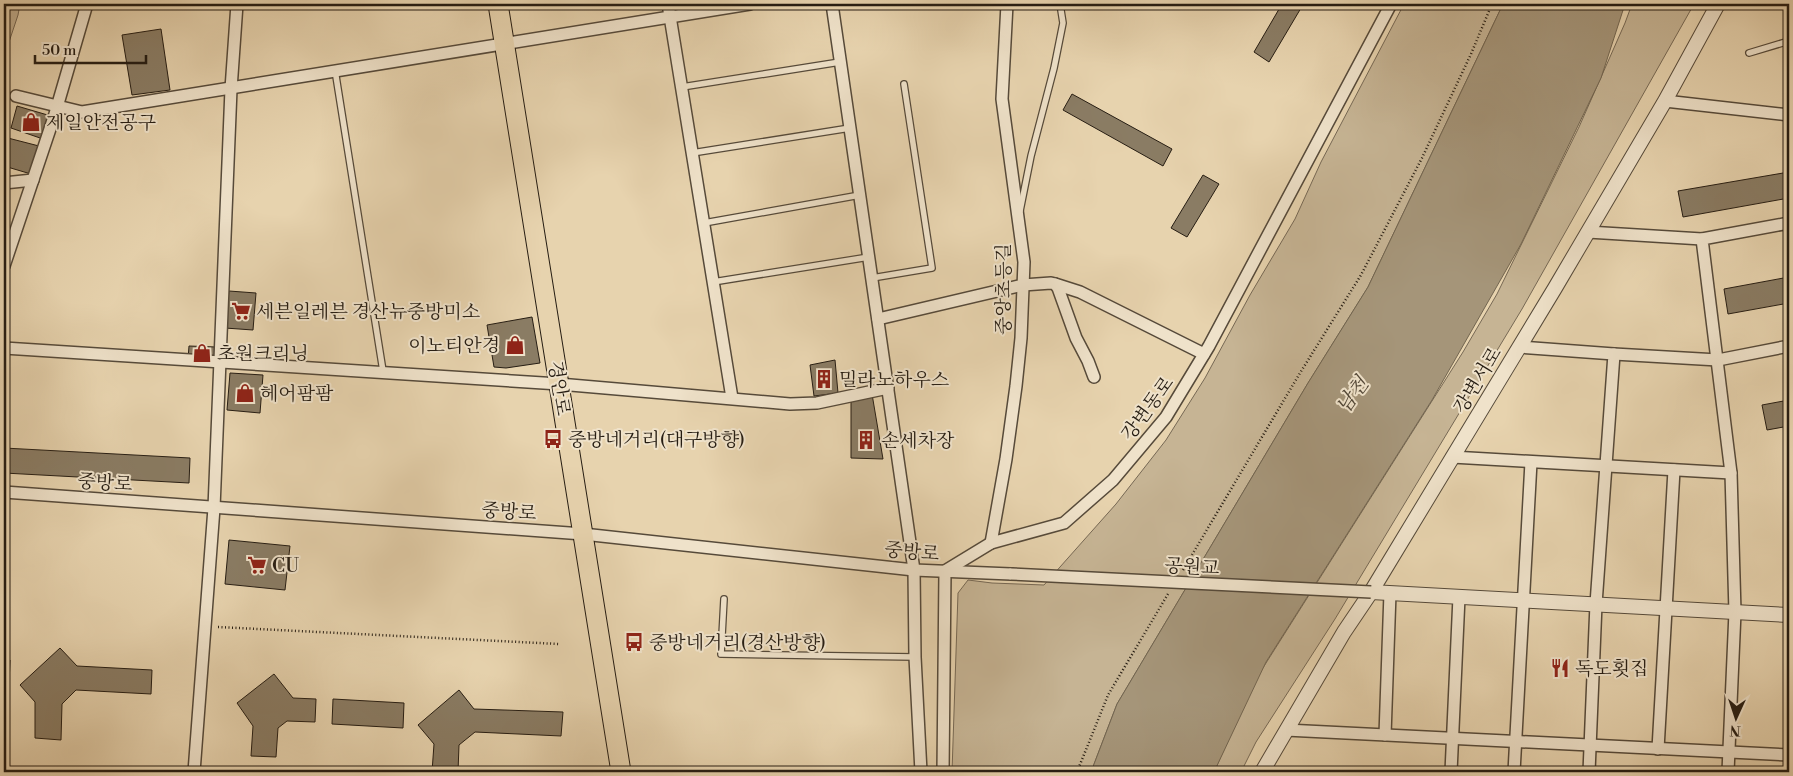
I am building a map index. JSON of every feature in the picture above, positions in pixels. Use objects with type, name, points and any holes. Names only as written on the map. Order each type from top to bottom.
[{"type":"main road","name":"경안로","points":[[498,4],[621,772]]},
{"type":"street","points":[[4,266],[33,180],[87,4]]},
{"type":"street","points":[[194,772],[214,508],[231,89],[237,4]]},
{"type":"street","points":[[668,4],[732,398]]},
{"type":"street","points":[[16,96],[82,112],[750,4]]},
{"type":"street","points":[[832,4],[914,570],[915,657],[921,772]]},
{"type":"street","name":"중앙초등길","points":[[991,543],[1006,459],[1016,386],[1021,338],[1024,262],[1002,99],[1006,4]]},
{"type":"street","name":"강변동로","points":[[945,572],[991,543],[1064,523],[1113,480],[1166,417],[1204,354],[1391,4]]},
{"type":"street","name":"강변서로","points":[[1262,772],[1344,632],[1371,592],[1588,232],[1665,101],[1718,4]]},
{"type":"street","points":[[1665,101],[1789,115]]},
{"type":"street","points":[[4,182],[33,180]]},
{"type":"street","points":[[1588,232],[1702,239],[1789,222]]},
{"type":"street","points":[[1702,239],[1732,473],[1735,612],[1728,772]]},
{"type":"street","points":[[878,319],[1023,285],[1038,283],[1055,284],[1080,292],[1204,354]]},
{"type":"street","points":[[1055,284],[1076,338],[1094,377]]},
{"type":"street","points":[[1519,347],[1718,360],[1789,346]]},
{"type":"street","points":[[4,348],[383,371],[803,404],[817,403],[888,388]]},
{"type":"street","points":[[1589,772],[1596,604],[1614,354]]},
{"type":"street","points":[[1452,457],[1732,473]]},
{"type":"street","points":[[1514,772],[1531,462]]},
{"type":"street","points":[[1658,749],[1674,470]]},
{"type":"street","name":"중방로","points":[[4,492],[583,534],[914,570],[1011,574]]},
{"type":"street","points":[[943,772],[945,572]]},
{"type":"street","name":"공원교","points":[[1011,574],[1371,592]]},
{"type":"street","points":[[1371,592],[1789,615]]},
{"type":"street","points":[[1385,735],[1390,593]]},
{"type":"street","points":[[1451,772],[1459,597]]},
{"type":"street","points":[[1286,730],[1789,755]]},
{"type":"lane","points":[[1018,220],[1030,156],[1054,68],[1063,23],[1060,4]]},
{"type":"lane","points":[[1749,53],[1789,41]]},
{"type":"lane","points":[[682,87],[840,62]]},
{"type":"lane","points":[[335,70],[383,371]]},
{"type":"lane","points":[[872,278],[932,268],[904,84]]},
{"type":"lane","points":[[692,153],[850,128]]},
{"type":"lane","points":[[704,223],[860,195]]},
{"type":"lane","points":[[713,282],[869,257]]},
{"type":"lane","points":[[724,599],[721,654],[915,657]]},
{"type":"path","points":[[1180,574],[1361,275],[1422,158],[1471,54],[1492,4]]},
{"type":"path","points":[[1077,772],[1108,695],[1171,590]]},
{"type":"path","points":[[217,627],[559,644]]},
{"type":"shaded area","points":[[4,4],[20,4],[4,57]]},
{"type":"shaded area","points":[[1404,4],[1503,4],[1368,287],[1308,383],[1117,704],[1091,772],[952,772],[958,593],[968,580],[1044,585],[1116,504],[1166,440],[1205,378],[1250,295],[1295,219],[1321,162]]},
{"type":"shaded area","points":[[1632,4],[1694,4],[1522,309],[1335,619],[1256,742],[1241,772],[1214,772],[1254,682],[1463,352],[1497,294],[1579,127]]},
{"type":"water","name":"남천","points":[[1503,4],[1625,4],[1601,78],[1521,244],[1432,400],[1266,662],[1214,772],[1091,772],[1117,704],[1308,383],[1368,287]]},
{"type":"building","points":[[1282,4],[1293,4],[1301,8],[1269,62],[1254,52]]},
{"type":"building","points":[[161,29],[170,90],[132,95],[122,35]]},
{"type":"building","points":[[1072,94],[1172,149],[1163,166],[1063,110]]},
{"type":"building","name":"제일안전공구","points":[[17,106],[51,116],[43,139],[11,128]]},
{"type":"building","points":[[4,137],[39,146],[31,174],[4,166]]},
{"type":"building","points":[[1789,172],[1789,198],[1683,217],[1678,191]]},
{"type":"building","points":[[1203,175],[1219,184],[1187,237],[1171,228]]},
{"type":"building","points":[[1789,277],[1789,303],[1728,314],[1724,289]]},
{"type":"building","name":"세븐일레븐 경산뉴중방미소","points":[[229,291],[256,293],[253,330],[225,328]]},
{"type":"building","points":[[532,317],[540,363],[506,368],[494,367],[487,325]]},
{"type":"building","name":"초원크리닝","points":[[189,346],[216,347],[216,360],[188,359]]},
{"type":"building","name":"밀라노하우스","points":[[835,360],[838,393],[814,396],[810,365]]},
{"type":"building","name":"헤어팜팜","points":[[230,373],[263,375],[260,413],[227,410]]},
{"type":"building","name":"손세차장","points":[[872,394],[883,459],[851,458],[851,402]]},
{"type":"building","points":[[1789,400],[1789,426],[1767,430],[1762,405]]},
{"type":"building","points":[[4,448],[190,458],[189,483],[4,473]]},
{"type":"building","name":"CU","points":[[229,540],[290,546],[285,590],[225,584]]},
{"type":"building","points":[[60,648],[77,666],[152,670],[151,694],[76,690],[62,704],[61,740],[35,738],[35,702],[20,685]]},
{"type":"building","points":[[4,660],[10,660],[9,685],[4,684]]},
{"type":"building","points":[[274,674],[293,698],[316,699],[315,722],[287,721],[278,728],[276,757],[251,756],[253,726],[237,703]]},
{"type":"building","points":[[459,690],[474,709],[563,712],[561,736],[475,732],[459,745],[458,772],[432,772],[434,744],[418,725]]},
{"type":"building","points":[[333,699],[404,703],[403,728],[332,724]]},
{"type":"place","name":"제일안전공구","points":[[31,122]]},
{"type":"place","name":"세븐일레븐 경산뉴중방미소","points":[[241,311]]},
{"type":"place","name":"이노티안경","points":[[515,345]]},
{"type":"place","name":"초원크리닝","points":[[202,353]]},
{"type":"place","name":"밀라노하우스","points":[[824,379]]},
{"type":"place","name":"헤어팜팜","points":[[245,393]]},
{"type":"place","name":"중방네거리(대구방향)","points":[[553,439]]},
{"type":"place","name":"손세차장","points":[[866,440]]},
{"type":"place","name":"CU","points":[[257,565]]},
{"type":"place","name":"중방네거리(경산방향)","points":[[634,642]]},
{"type":"place","name":"독도횟집","points":[[1560,668]]}]
